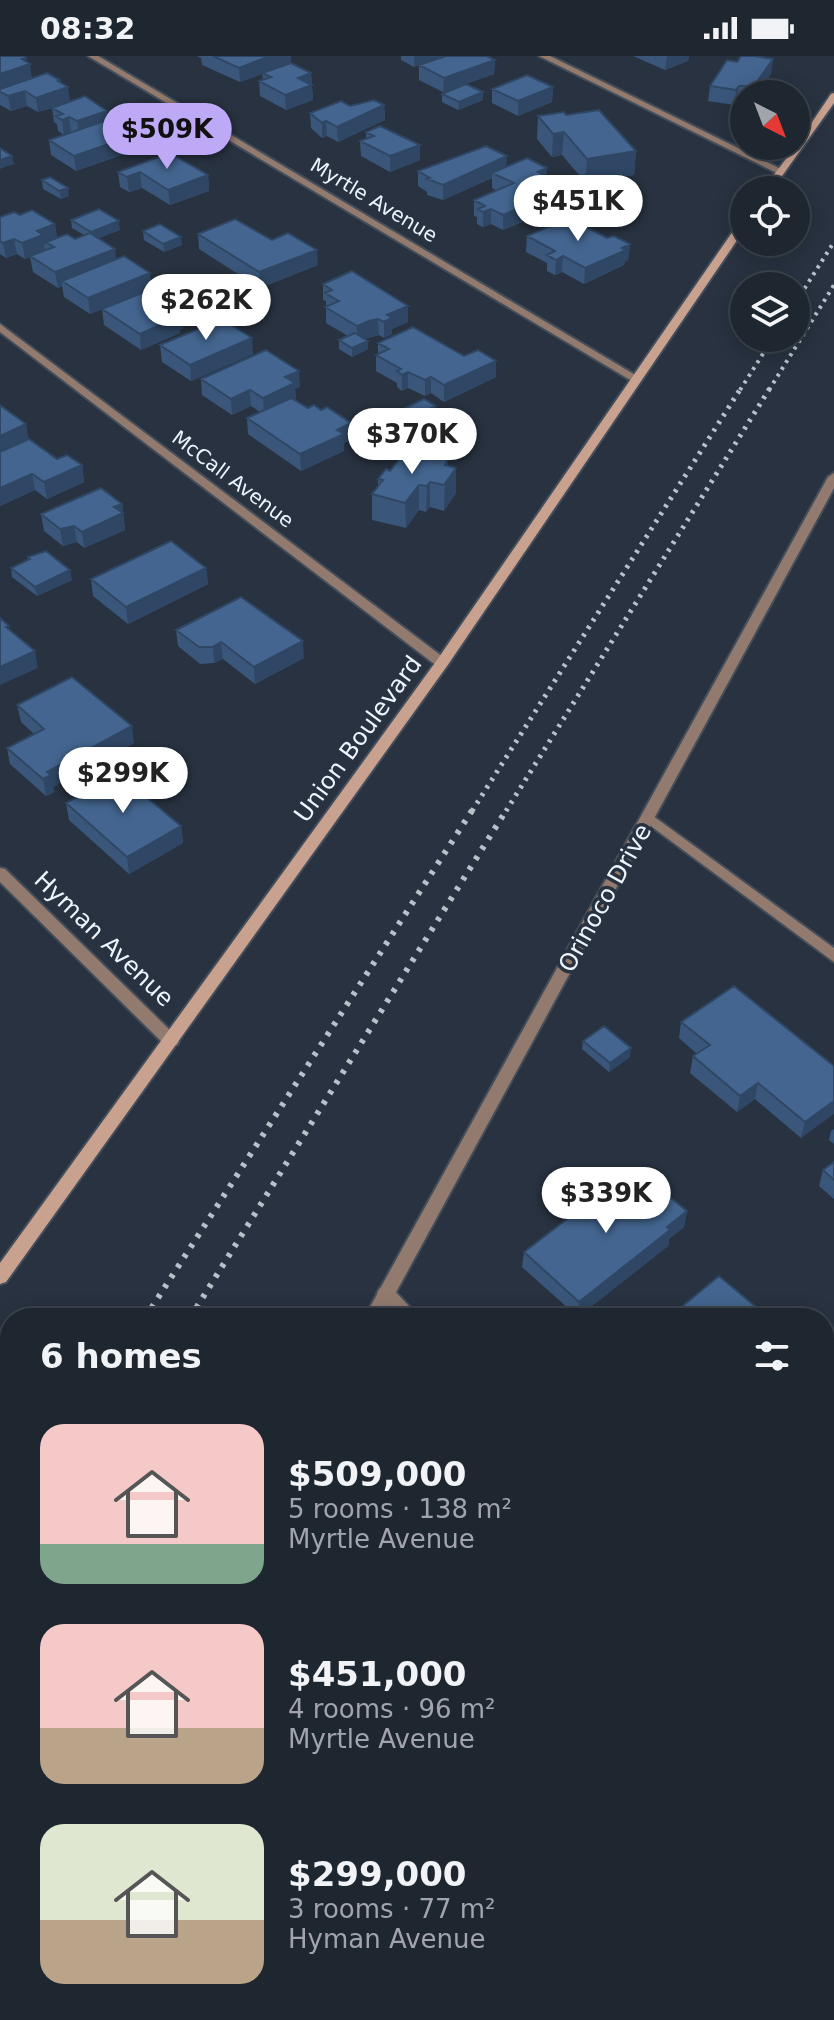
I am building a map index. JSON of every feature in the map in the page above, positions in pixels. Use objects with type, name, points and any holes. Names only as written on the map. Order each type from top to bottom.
[{"type":"main road","points":[[777,176],[834,96]]},
{"type":"main road","name":"Union Boulevard","points":[[0,1277],[442,663],[730,243]]},
{"type":"street","name":"Myrtle Avenue","points":[[92,56],[636,379]]},
{"type":"street","points":[[543,56],[780,171]]},
{"type":"street","name":"McCall Avenue","points":[[0,327],[442,663]]},
{"type":"street","name":"Orinoco Drive","points":[[378,1308],[830,496],[834,477]]},
{"type":"street","points":[[649,818],[834,956]]},
{"type":"street","name":"Hyman Avenue","points":[[0,873],[171,1041]]},
{"type":"street","points":[[386,1293],[401,1308]]},
{"type":"building","points":[[0,56],[23,56],[26,58],[22,59],[30,64],[0,74]]},
{"type":"building","points":[[213,56],[270,56],[239,68]]},
{"type":"building","points":[[446,56],[487,56],[495,60],[444,78],[419,65]]},
{"type":"building","points":[[741,56],[773,59],[758,80],[730,80],[730,89],[710,86],[727,60],[737,62]]},
{"type":"building","points":[[291,63],[311,73],[298,78],[312,85],[285,95],[259,81],[271,77],[262,73]]},
{"type":"building","points":[[47,73],[68,87],[36,98],[25,91],[8,96],[0,92],[0,89]]},
{"type":"building","points":[[527,75],[553,87],[518,101],[492,89]]},
{"type":"building","points":[[466,84],[483,92],[459,102],[442,94]]},
{"type":"building","points":[[85,96],[107,111],[77,121],[69,117],[62,120],[56,116],[63,114],[52,108]]},
{"type":"building","points":[[374,100],[384,105],[337,127],[326,121],[322,123],[310,113],[341,101],[350,106]]},
{"type":"building","points":[[599,110],[636,151],[587,159],[564,132],[553,134],[538,116],[564,112],[566,115]]},
{"type":"building","points":[[113,118],[138,134],[74,156],[49,140]]},
{"type":"building","points":[[380,126],[420,145],[390,156],[360,141],[374,136],[366,132]]},
{"type":"building","points":[[486,146],[507,156],[443,185],[427,179],[430,178],[418,171]]},
{"type":"building","points":[[0,148],[12,156],[0,160]]},
{"type":"building","points":[[170,153],[208,175],[168,190],[140,172],[127,177],[118,172]]},
{"type":"building","points":[[527,158],[547,168],[538,172],[543,175],[539,177],[563,189],[503,215],[491,209],[483,212],[478,209],[485,206],[474,200],[514,183],[492,173]]},
{"type":"building","points":[[50,177],[68,188],[59,191],[42,180]]},
{"type":"building","points":[[99,209],[119,221],[91,232],[71,220]]},
{"type":"building","points":[[32,210],[55,224],[37,231],[43,235],[22,243],[14,239],[3,243],[0,241],[0,217]]},
{"type":"building","points":[[569,218],[607,238],[614,236],[630,244],[622,248],[626,250],[585,268],[563,256],[556,260],[547,255],[555,251],[527,236]]},
{"type":"building","points":[[235,219],[272,240],[288,233],[317,250],[259,272],[198,234]]},
{"type":"building","points":[[160,224],[181,237],[163,244],[143,231]]},
{"type":"building","points":[[90,233],[115,249],[55,272],[30,256],[54,247],[46,242],[67,234],[75,239]]},
{"type":"building","points":[[124,256],[150,273],[88,298],[62,281]]},
{"type":"building","points":[[352,271],[408,306],[387,315],[392,318],[384,322],[378,319],[357,326],[325,307],[339,301],[325,293],[332,290],[323,284]]},
{"type":"building","points":[[147,291],[159,298],[154,300],[166,308],[171,306],[182,313],[140,334],[102,309]]},
{"type":"building","points":[[222,319],[252,338],[190,365],[160,345]]},
{"type":"building","points":[[413,327],[464,356],[478,350],[496,361],[444,385],[431,377],[425,380],[408,372],[402,375],[397,371],[401,369],[376,355],[389,349],[378,343]]},
{"type":"building","points":[[355,333],[368,341],[352,348],[339,340]]},
{"type":"building","points":[[266,350],[299,371],[285,377],[295,383],[263,398],[250,390],[231,399],[201,379]]},
{"type":"building","points":[[291,398],[308,408],[314,405],[321,410],[327,407],[351,423],[337,430],[344,434],[300,454],[247,418]]},
{"type":"building","points":[[424,399],[436,406],[415,416],[403,409]]},
{"type":"building","points":[[0,405],[26,424],[0,436]]},
{"type":"building","points":[[29,439],[57,459],[67,455],[82,465],[44,482],[32,474],[0,488],[0,452]]},
{"type":"building","points":[[406,450],[448,460],[445,465],[456,468],[444,485],[430,482],[427,486],[419,485],[405,503],[372,494],[383,480],[378,479],[386,469],[390,471]]},
{"type":"building","points":[[101,488],[122,504],[114,507],[123,513],[82,532],[74,526],[60,529],[41,514]]},
{"type":"building","points":[[171,541],[206,568],[126,607],[91,579]]},
{"type":"building","points":[[46,551],[70,570],[35,587],[11,568],[30,559],[28,557]]},
{"type":"building","points":[[241,597],[303,641],[254,667],[221,642],[213,647],[199,647],[176,630]]},
{"type":"building","points":[[0,618],[9,626],[6,627],[35,651],[0,667]]},
{"type":"building","points":[[72,677],[132,726],[47,772],[51,775],[43,779],[7,748],[44,729],[17,705]]},
{"type":"building","points":[[119,774],[181,826],[127,857],[66,803]]},
{"type":"building","points":[[734,986],[834,1066],[834,1101],[805,1122],[758,1083],[740,1096],[693,1056],[710,1045],[681,1022]]},
{"type":"building","points":[[604,1026],[631,1048],[610,1063],[583,1041]]},
{"type":"building","points":[[834,1162],[834,1180],[823,1170]]},
{"type":"building","points":[[639,1172],[687,1211],[667,1227],[670,1230],[579,1302],[524,1252],[614,1183],[619,1187]]},
{"type":"building","points":[[719,1276],[757,1308],[680,1308]]},
{"type":"railway","points":[[810,280],[834,242]]},
{"type":"railway","points":[[769,390],[834,285]]},
{"type":"railway","points":[[740,390],[764,352]]},
{"type":"railway","points":[[472,811],[741,388]]},
{"type":"railway","points":[[506,811],[770,388]]},
{"type":"railway","points":[[151,1308],[473,809]]},
{"type":"railway","points":[[196,1308],[507,809]]}]
